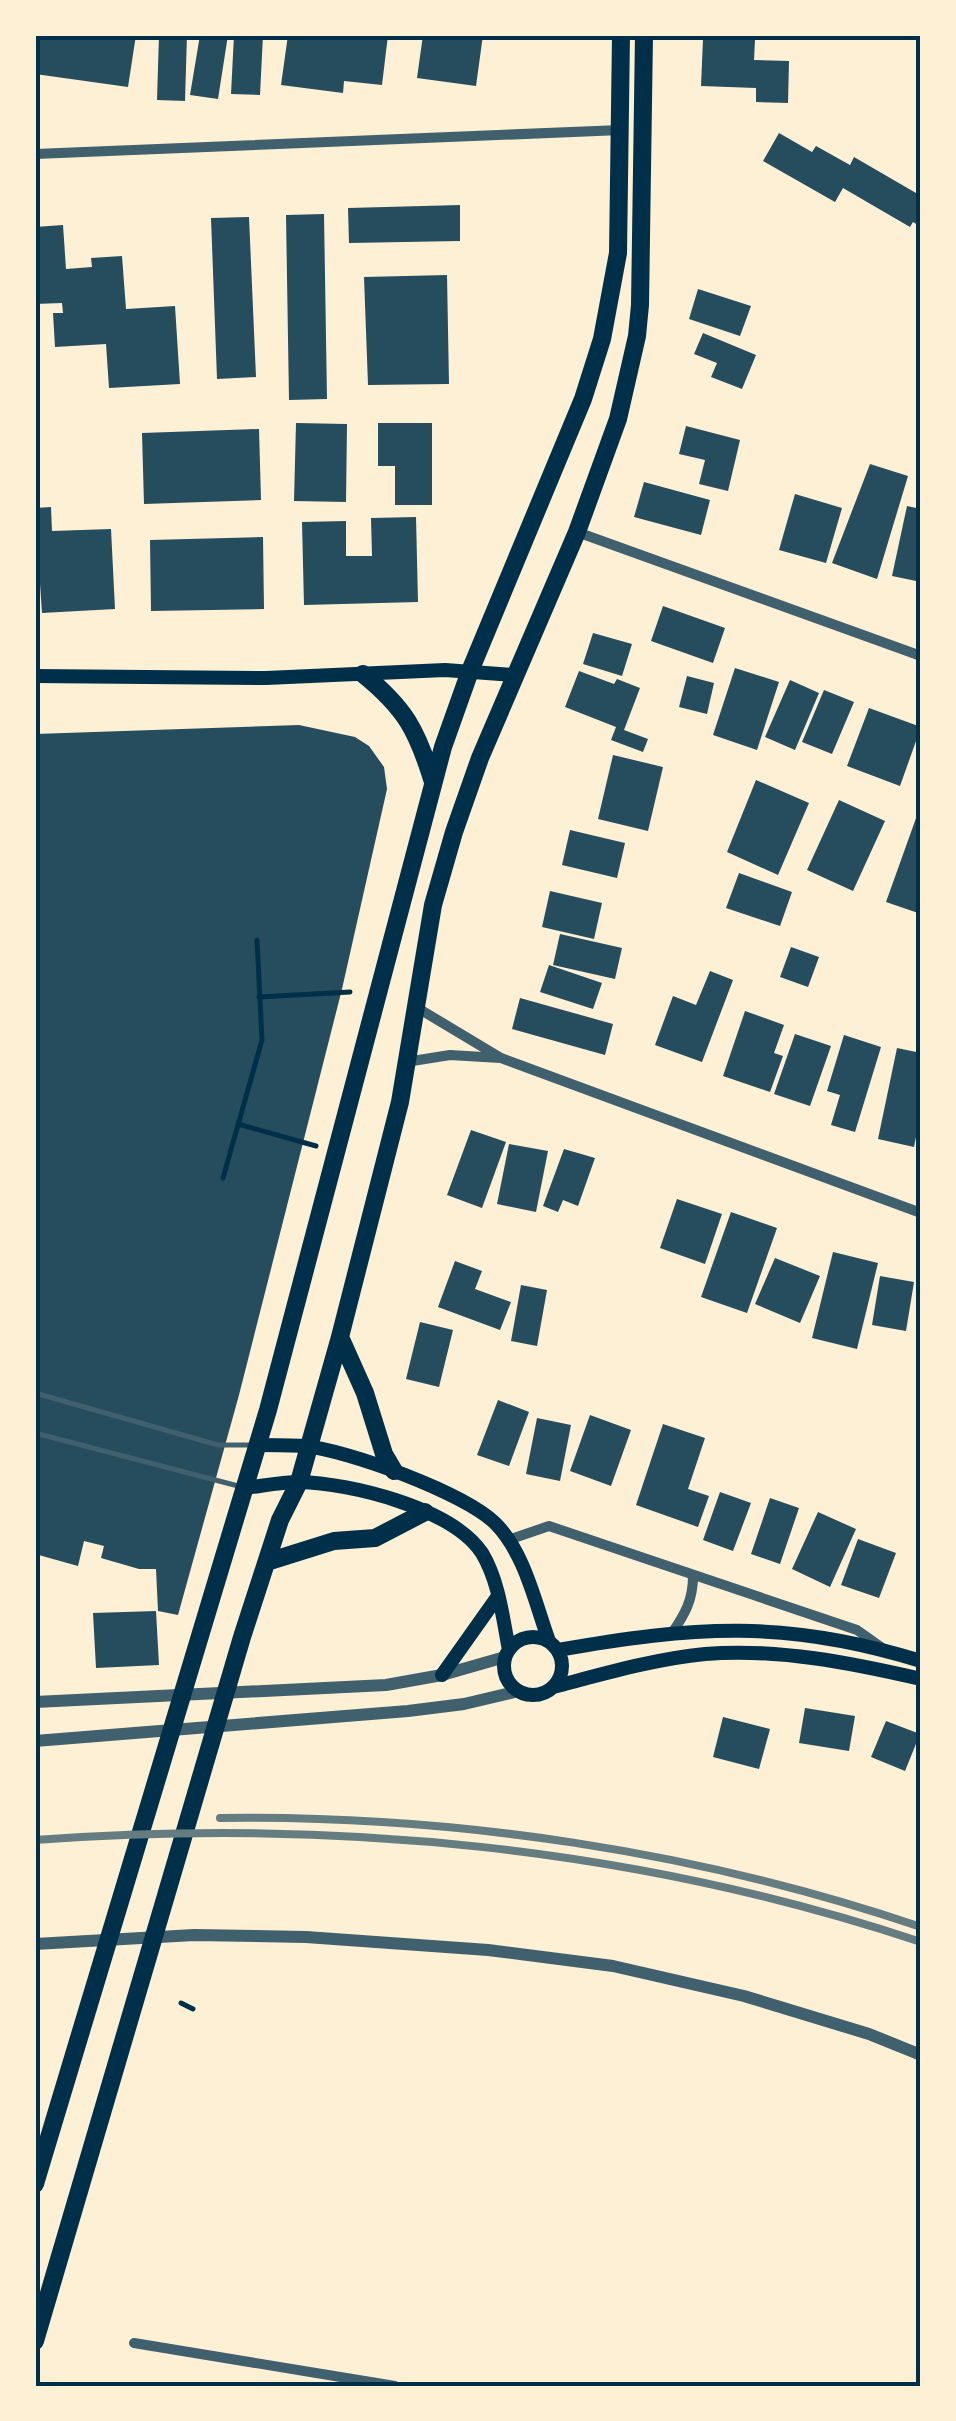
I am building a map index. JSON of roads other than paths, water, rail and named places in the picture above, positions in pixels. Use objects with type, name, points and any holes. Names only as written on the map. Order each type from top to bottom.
[{"type":"highway","points":[[35,2184],[258,1445],[433,782],[470,671],[583,398],[602,339],[618,253],[621,35]]},
{"type":"highway","points":[[35,2342],[242,1637],[280,1520],[298,1482],[340,1337],[400,1102],[433,906],[454,832],[618,419],[636,336],[643,238],[644,35]]},
{"type":"highway","points":[[363,674],[399,705],[411,722],[433,782]]},
{"type":"highway","points":[[340,1337],[394,1471]]},
{"type":"highway","points":[[267,1562],[334,1541],[375,1538],[424,1512]]},
{"type":"main road","points":[[35,676],[250,678],[470,671],[514,675]]},
{"type":"main road","points":[[258,1445],[307,1446],[394,1471],[466,1502],[494,1523],[517,1555],[562,1670],[553,1686]]},
{"type":"main road","points":[[245,1488],[298,1482],[379,1496],[424,1512],[462,1532],[482,1554],[498,1596],[507,1654],[506,1676],[519,1691],[536,1694],[553,1686],[654,1662],[737,1653],[841,1662],[921,1679]]},
{"type":"main road","points":[[442,1675],[498,1596]]},
{"type":"main road","points":[[507,1654],[523,1639],[540,1638],[553,1646],[672,1632],[771,1630],[886,1650],[921,1661]]},
{"type":"street","points":[[35,154],[621,130]]},
{"type":"street","points":[[576,532],[921,656]]},
{"type":"street","points":[[416,1007],[502,1058],[921,1213]]},
{"type":"street","points":[[406,1062],[450,1055],[502,1058]]},
{"type":"street","points":[[508,1540],[550,1526],[857,1630],[886,1650]]},
{"type":"street","points":[[672,1632],[687,1612],[693,1576]]},
{"type":"street","points":[[35,1702],[344,1688],[442,1675],[507,1654]]},
{"type":"street","points":[[35,1740],[408,1710],[464,1704],[519,1691]]},
{"type":"street","points":[[35,1944],[306,1937],[506,1952],[613,1966],[744,1996],[869,2034],[921,2055]]},
{"type":"street","points":[[134,2342],[395,2386]]},
{"type":"lane","points":[[35,1393],[218,1445],[258,1445]]},
{"type":"lane","points":[[35,1432],[245,1488]]},
{"type":"railway","points":[[220,1818],[398,1823],[575,1843],[750,1877],[921,1927]]},
{"type":"railway","points":[[35,1840],[259,1833],[483,1847],[594,1862],[704,1883],[813,1909],[921,1942]]}]
